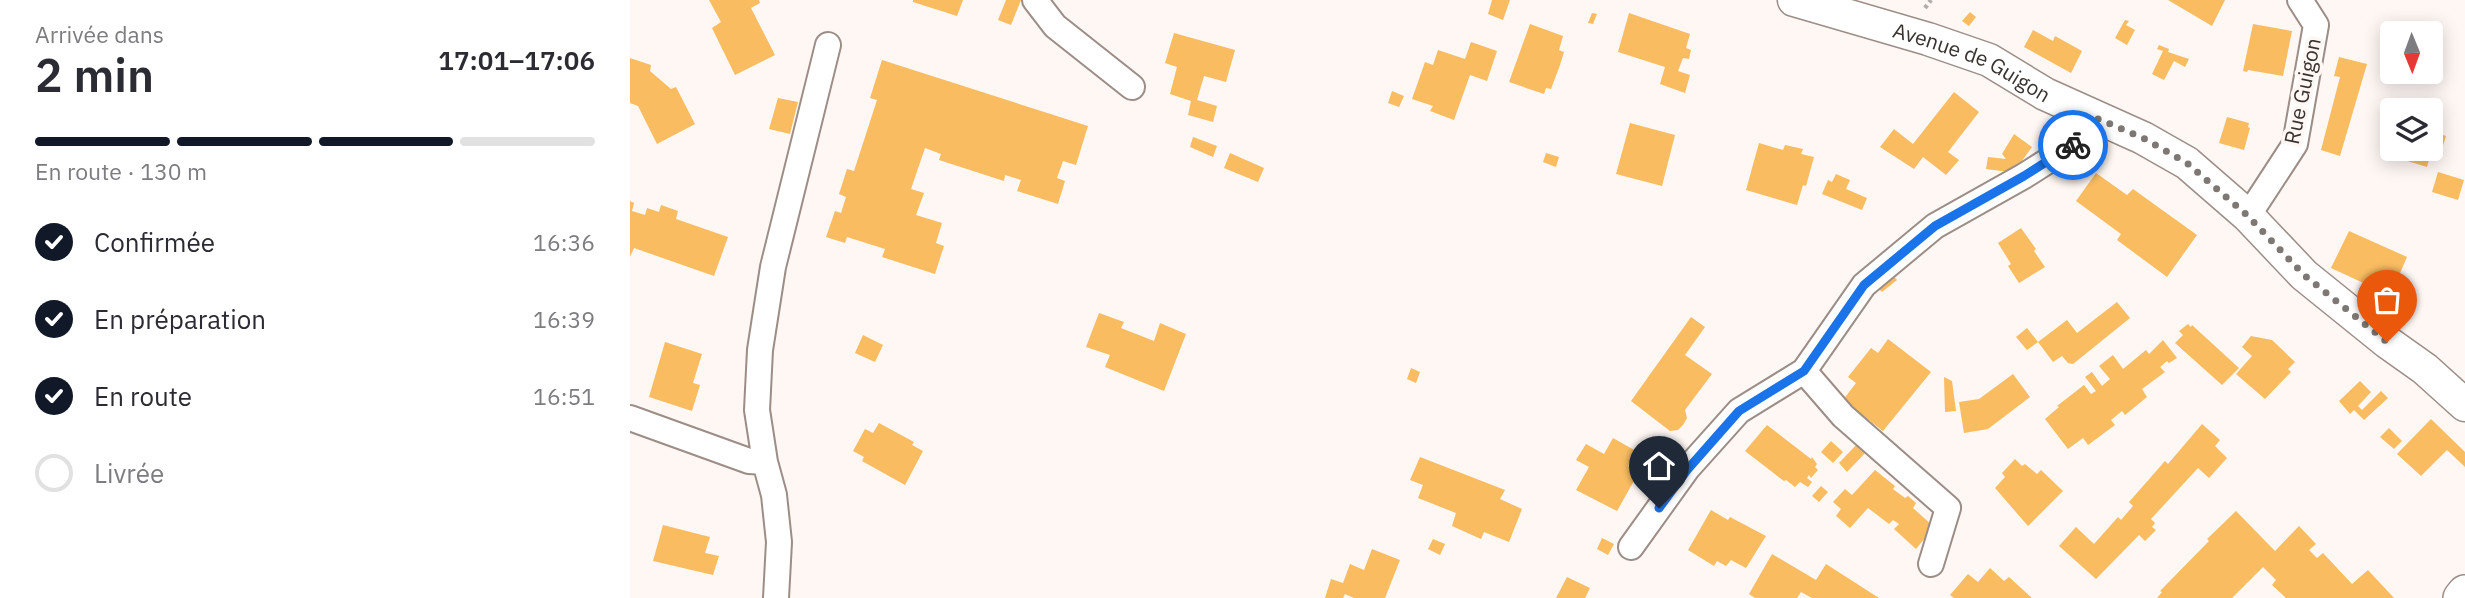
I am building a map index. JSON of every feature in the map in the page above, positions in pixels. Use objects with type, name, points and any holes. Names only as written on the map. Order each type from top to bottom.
[{"type":"main road","points":[[2461,598],[2465,593]]},
{"type":"street","points":[[1035,0],[1055,26],[1132,87]]},
{"type":"street","name":"Avenue de Guigon","points":[[1794,0],[1928,39],[1989,60],[2045,94],[2143,138],[2187,163],[2248,216],[2304,275],[2425,369],[2465,405]]},
{"type":"street","name":"Rue Guigon","points":[[2248,216],[2295,144],[2316,25],[2300,0]]},
{"type":"street","points":[[776,598],[779,542],[774,495],[765,462],[757,410],[762,338],[773,267],[828,45]]},
{"type":"street","points":[[1631,547],[1687,470],[1739,411],[1804,371],[1864,285],[1935,226],[2076,143],[2096,118]]},
{"type":"street","points":[[1804,371],[1843,415],[1948,508],[1931,564]]},
{"type":"street","points":[[630,418],[749,461],[765,462]]},
{"type":"building","points":[[709,0],[759,0],[760,3],[751,8],[775,55],[735,75],[712,28],[721,22]]},
{"type":"building","points":[[913,0],[963,0],[957,16]]},
{"type":"building","points":[[1006,0],[1021,0],[1011,25],[998,20]]},
{"type":"building","points":[[1492,0],[1510,0],[1503,20],[1488,14]]},
{"type":"building","points":[[2168,0],[2225,0],[2212,26]]},
{"type":"building","points":[[1970,12],[1976,17],[1969,26],[1962,21]]},
{"type":"building","points":[[1592,13],[1597,14],[1593,24],[1588,23]]},
{"type":"building","points":[[1629,13],[1690,34],[1686,48],[1691,50],[1689,59],[1683,58],[1678,71],[1690,75],[1685,93],[1660,84],[1665,67],[1618,52]]},
{"type":"building","points":[[2125,20],[2129,21],[2126,25],[2135,30],[2127,45],[2115,38]]},
{"type":"building","points":[[1530,24],[1563,36],[1559,50],[1564,52],[1560,65],[1551,89],[1546,88],[1544,94],[1509,82]]},
{"type":"building","points":[[2253,24],[2292,31],[2283,76],[2243,71]]},
{"type":"building","points":[[2033,30],[2053,41],[2055,36],[2082,51],[2071,73],[2024,47]]},
{"type":"building","points":[[1174,33],[1235,50],[1226,82],[1204,76],[1197,100],[1217,106],[1213,122],[1188,115],[1191,101],[1170,94],[1177,67],[1165,63]]},
{"type":"building","points":[[1471,42],[1497,51],[1487,81],[1470,75],[1454,120],[1430,111],[1433,106],[1412,99],[1425,62],[1433,65],[1438,50],[1465,59]]},
{"type":"building","points":[[2159,45],[2169,49],[2168,52],[2189,59],[2185,67],[2174,61],[2164,80],[2152,74],[2163,51],[2157,49]]},
{"type":"building","points":[[2339,57],[2367,64],[2340,156],[2321,150],[2340,77],[2334,76]]},
{"type":"building","points":[[630,58],[651,65],[650,71],[671,89],[676,87],[695,124],[657,144],[638,106],[630,103]]},
{"type":"building","points":[[882,60],[1088,126],[1076,165],[1063,161],[1057,178],[1065,181],[1058,204],[1017,191],[1021,180],[1005,175],[1004,181],[939,160],[941,154],[925,148],[911,189],[924,193],[916,215],[942,223],[936,243],[944,246],[935,274],[882,257],[885,249],[847,237],[845,243],[826,237],[835,211],[841,213],[846,197],[839,194],[847,169],[854,171],[877,100],[870,98]]},
{"type":"building","points":[[1392,91],[1404,96],[1399,107],[1388,103]]},
{"type":"building","points":[[1954,92],[1979,112],[1948,152],[1959,160],[1946,175],[1923,157],[1914,169],[1880,147],[1894,129],[1913,144]]},
{"type":"building","points":[[778,98],[798,102],[790,134],[769,129]]},
{"type":"building","points":[[2227,117],[2249,123],[2244,150],[2219,143]]},
{"type":"building","points":[[1630,123],[1675,135],[1662,186],[1616,174]]},
{"type":"building","points":[[2014,134],[2032,147],[2019,165],[2009,172],[1986,169],[1988,157],[2006,159],[2002,154]]},
{"type":"building","points":[[1193,137],[1217,146],[1213,157],[1190,147]]},
{"type":"building","points":[[1759,143],[1783,150],[1785,145],[1803,149],[1801,154],[1814,157],[1806,186],[1803,185],[1797,205],[1746,190]]},
{"type":"building","points":[[1230,153],[1264,168],[1258,182],[1224,168]]},
{"type":"building","points":[[1546,153],[1559,157],[1556,167],[1543,162]]},
{"type":"building","points":[[2407,161],[2429,161],[2427,167]]},
{"type":"building","points":[[2438,172],[2464,180],[2458,200],[2432,192]]},
{"type":"building","points":[[2096,173],[2127,195],[2133,189],[2197,235],[2167,277],[2117,240],[2121,234],[2076,201]]},
{"type":"building","points":[[1836,174],[1850,180],[1846,189],[1867,198],[1862,210],[1822,194],[1828,180],[1832,182]]},
{"type":"building","points":[[630,201],[634,203],[632,211],[645,215],[647,208],[659,212],[661,205],[678,211],[676,219],[728,237],[714,276],[634,248],[630,257]]},
{"type":"building","points":[[2021,228],[2045,267],[2019,283],[1998,243]]},
{"type":"building","points":[[2349,231],[2407,257],[2397,280],[2403,283],[2396,298],[2331,268]]},
{"type":"building","points":[[1892,274],[1897,280],[1882,292],[1877,287]]},
{"type":"building","points":[[2117,302],[2130,318],[2073,364],[2068,363],[2062,356],[2053,362],[2038,342],[2067,320],[2077,333]]},
{"type":"building","points":[[1099,313],[1124,322],[1121,328],[1154,341],[1160,323],[1186,334],[1164,391],[1105,367],[1110,355],[1086,347]]},
{"type":"building","points":[[1691,317],[1705,327],[1685,355],[1712,374],[1685,410],[1687,418],[1683,425],[1678,430],[1670,431],[1631,401]]},
{"type":"building","points":[[2188,324],[2239,368],[2222,385],[2175,343],[2183,335],[2179,331]]},
{"type":"building","points":[[2027,328],[2038,342],[2027,350],[2016,337]]},
{"type":"building","points":[[863,335],[883,345],[875,362],[855,353]]},
{"type":"building","points":[[2251,336],[2272,340],[2295,362],[2288,369],[2291,372],[2265,399],[2236,374],[2252,356],[2242,347]]},
{"type":"building","points":[[1888,339],[1931,372],[1883,431],[1843,400],[1856,383],[1848,377],[1871,348],[1878,353]]},
{"type":"building","points":[[2163,340],[2177,358],[2160,367],[2165,372],[2142,389],[2147,397],[2125,415],[2122,411],[2111,420],[2115,425],[2088,445],[2083,438],[2068,449],[2045,419],[2084,385],[2091,394],[2096,391],[2085,377],[2092,372],[2102,386],[2110,379],[2099,366],[2113,355],[2123,369],[2146,350],[2149,354]]},
{"type":"building","points":[[665,342],[702,354],[693,383],[700,385],[692,411],[649,397]]},
{"type":"building","points":[[1411,368],[1420,372],[1416,383],[1407,379]]},
{"type":"building","points":[[2013,374],[2030,397],[1988,429],[1964,433],[1959,402],[1979,399]]},
{"type":"building","points":[[1944,377],[1952,381],[1956,411],[1945,412]]},
{"type":"building","points":[[2360,381],[2371,392],[2358,406],[2362,410],[2381,391],[2388,398],[2364,420],[2354,410],[2350,414],[2339,401]]},
{"type":"building","points":[[2431,419],[2465,452],[2465,467],[2447,450],[2421,476],[2397,454]]},
{"type":"building","points":[[879,423],[914,442],[912,445],[923,451],[905,485],[862,461],[864,457],[853,451],[865,429],[873,433]]},
{"type":"building","points":[[2202,424],[2220,440],[2215,446],[2227,458],[2209,478],[2198,468],[2151,519],[2155,523],[2152,527],[2156,530],[2145,541],[2139,535],[2096,579],[2059,546],[2076,527],[2094,544],[2118,517],[2121,520],[2133,506],[2129,502],[2165,461],[2168,464]]},
{"type":"building","points":[[1767,425],[1811,459],[1812,457],[1817,464],[1815,467],[1818,470],[1811,478],[1809,475],[1807,478],[1812,482],[1808,487],[1800,482],[1795,487],[1784,481],[1745,451]]},
{"type":"building","points":[[2389,428],[2402,441],[2394,449],[2380,437]]},
{"type":"building","points":[[1613,438],[1636,451],[1628,466],[1639,472],[1617,511],[1576,490],[1589,467],[1576,460],[1586,444],[1604,454]]},
{"type":"building","points":[[1831,441],[1843,452],[1833,463],[1821,452]]},
{"type":"building","points":[[1859,442],[1868,450],[1847,472],[1839,463]]},
{"type":"building","points":[[1420,457],[1505,490],[1500,499],[1522,509],[1509,542],[1484,532],[1481,539],[1452,526],[1456,513],[1418,498],[1423,485],[1410,480]]},
{"type":"building","points":[[2015,459],[2037,474],[2041,470],[2063,491],[2028,526],[1995,488],[2005,477],[2002,473]]},
{"type":"building","points":[[1875,470],[1895,486],[1893,489],[1916,503],[1913,508],[1934,527],[1916,549],[1894,529],[1899,524],[1893,520],[1889,524],[1868,508],[1850,528],[1836,516],[1841,509],[1833,502],[1845,489],[1852,495]]},
{"type":"building","points":[[1821,486],[1828,492],[1819,502],[1812,496]]},
{"type":"building","points":[[1711,510],[1766,536],[1746,568],[1731,560],[1726,566],[1717,561],[1714,566],[1688,550]]},
{"type":"building","points":[[2236,511],[2275,551],[2299,526],[2316,544],[2309,550],[2317,558],[2323,553],[2352,584],[2368,570],[2394,598],[2286,598],[2272,585],[2276,580],[2263,567],[2232,598],[2157,598],[2162,592],[2160,591],[2209,541],[2207,539]]},
{"type":"building","points":[[663,525],[710,537],[705,553],[719,556],[713,575],[653,561]]},
{"type":"building","points":[[1602,538],[1614,544],[1608,555],[1597,549]]},
{"type":"building","points":[[1433,539],[1445,544],[1440,555],[1428,549]]},
{"type":"building","points":[[1372,549],[1400,560],[1385,598],[1354,598],[1345,594],[1343,598],[1325,598],[1331,579],[1343,583],[1350,564],[1364,570]]},
{"type":"building","points":[[1772,554],[1816,580],[1826,564],[1879,598],[1812,598],[1801,592],[1797,598],[1755,598],[1749,594]]},
{"type":"building","points":[[1990,568],[2004,581],[2009,577],[2032,598],[1954,598],[1950,595],[1968,574],[1978,582]]},
{"type":"building","points":[[1567,577],[1590,588],[1585,598],[1556,598]]},
{"type":"way so far","points":[[2073,145],[2096,118],[2143,138],[2187,163],[2248,216],[2304,275],[2387,342]]},
{"type":"route","points":[[1659,508],[1687,470],[1739,411],[1804,371],[1864,285],[1935,226],[2073,145]]}]
